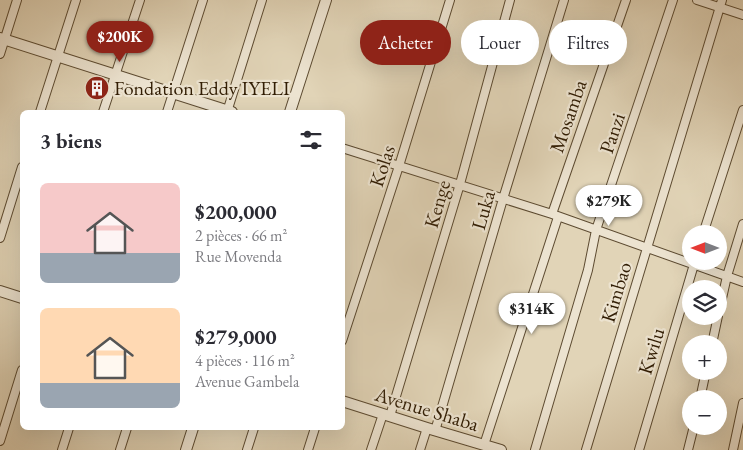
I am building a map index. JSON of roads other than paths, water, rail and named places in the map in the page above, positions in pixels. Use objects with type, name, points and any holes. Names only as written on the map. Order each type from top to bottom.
[{"type":"street","points":[[0,54],[2,39],[17,0]]},
{"type":"street","points":[[41,110],[76,0]]},
{"type":"street","points":[[104,110],[140,0]]},
{"type":"street","points":[[168,110],[203,0]]},
{"type":"street","points":[[230,110],[262,0]]},
{"type":"street","points":[[291,110],[326,0]]},
{"type":"street","name":"Kolas","points":[[345,331],[399,166],[450,0]]},
{"type":"street","name":"Kenge","points":[[371,450],[387,415],[460,184],[510,0]]},
{"type":"street","name":"Luka","points":[[420,450],[431,429],[564,0]]},
{"type":"street","name":"Mosamba","points":[[484,445],[555,216],[626,0]]},
{"type":"street","name":"Panzi","points":[[535,450],[588,270],[596,230],[673,0]]},
{"type":"street","points":[[697,0],[721,4],[743,15]]},
{"type":"street","name":"Kimbao","points":[[586,450],[721,4]]},
{"type":"street","points":[[2,39],[223,110]]},
{"type":"street","points":[[707,225],[743,110]]},
{"type":"street","points":[[345,149],[460,184],[682,258]]},
{"type":"street","points":[[0,238],[20,173]]},
{"type":"street","points":[[726,280],[743,224]]},
{"type":"street","name":"Kwilu","points":[[639,450],[692,270]]},
{"type":"street","points":[[713,270],[743,282]]},
{"type":"street","points":[[0,291],[20,297]]},
{"type":"street","points":[[0,441],[20,376]]},
{"type":"street","name":"Avenue Shaba","points":[[345,402],[431,429],[468,446],[484,445],[501,450]]},
{"type":"street","points":[[734,450],[743,403]]},
{"type":"street","points":[[62,450],[68,430]]},
{"type":"street","points":[[120,450],[126,430]]},
{"type":"street","points":[[186,450],[192,430]]},
{"type":"street","points":[[247,450],[253,430]]},
{"type":"street","points":[[308,450],[314,430]]},
{"type":"street","points":[[688,450],[692,435]]},
{"type":"place","name":"Fondation Eddy IYELI","points":[[97,88]]}]
